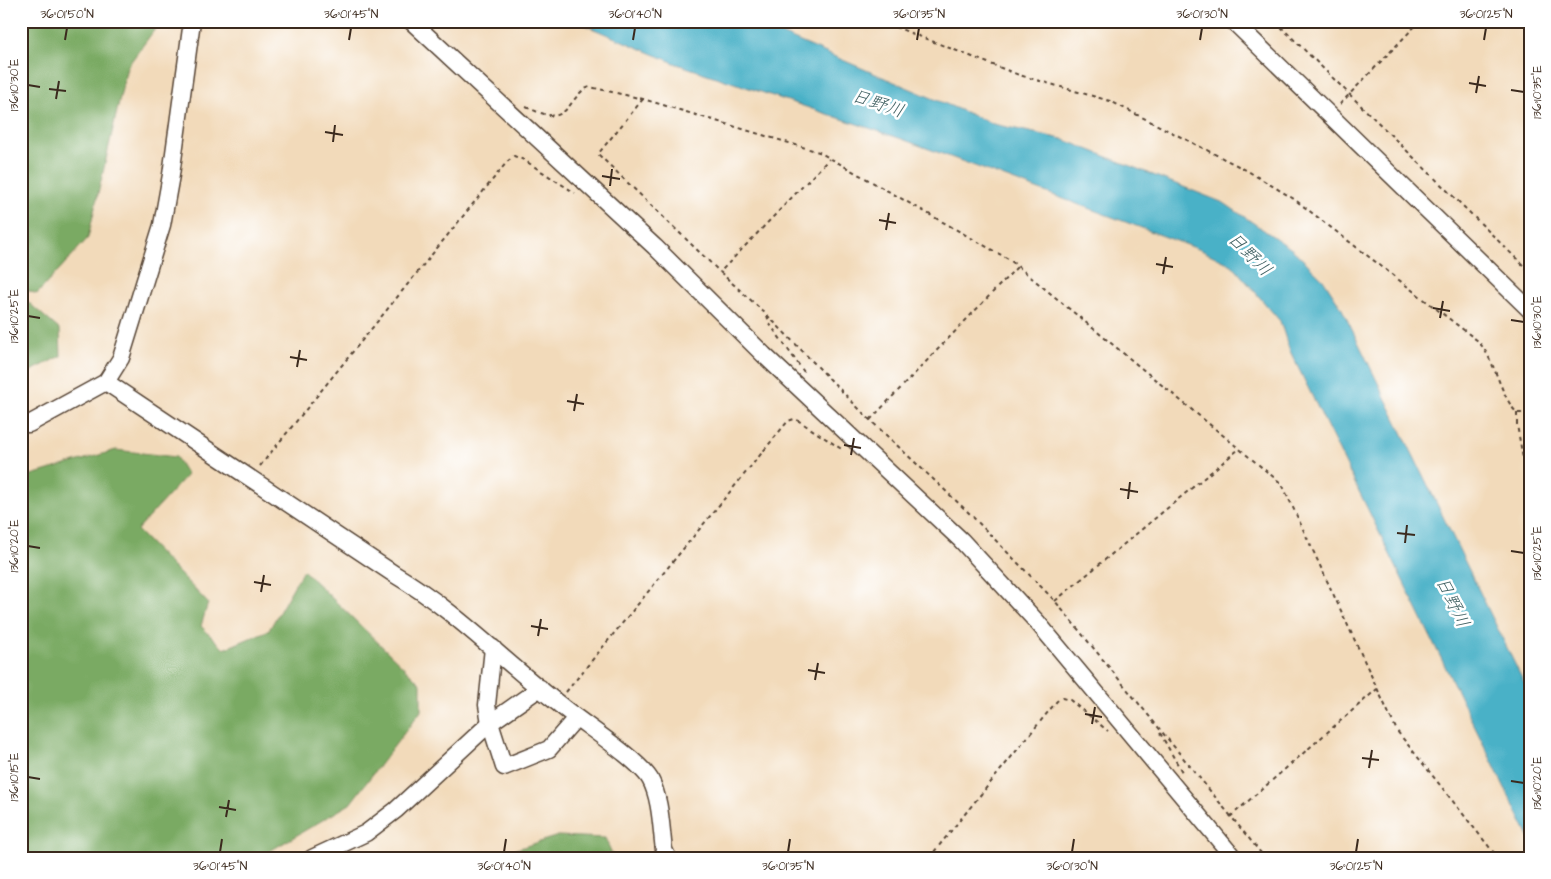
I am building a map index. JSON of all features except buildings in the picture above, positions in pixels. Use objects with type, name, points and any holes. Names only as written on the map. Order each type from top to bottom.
[{"type":"street","points":[[21,424],[28,424],[106,382],[120,358],[162,225],[173,165],[192,21]]},
{"type":"street","points":[[411,21],[655,247],[764,355],[960,540],[1038,623],[1234,858]]},
{"type":"street","points":[[1233,21],[1530,310]]},
{"type":"street","points":[[106,382],[424,591],[557,703],[637,764],[649,778],[654,790],[664,850],[668,858]]},
{"type":"street","points":[[493,648],[487,706],[490,723],[504,767],[549,749],[576,718]]},
{"type":"street","points":[[312,858],[366,833],[396,810],[490,723],[540,688]]},
{"type":"path","points":[[880,21],[1020,76],[1110,101],[1246,170],[1294,199],[1478,341],[1494,363],[1511,406],[1517,413],[1517,425],[1530,497]]},
{"type":"path","points":[[1275,21],[1530,272]]},
{"type":"path","points":[[1350,94],[1420,21]]},
{"type":"path","points":[[518,104],[551,116],[561,114],[568,108],[577,94],[583,89],[590,88],[643,99],[819,152],[1018,267],[1282,484],[1402,737],[1498,858]]},
{"type":"path","points":[[643,99],[598,154],[767,315],[870,420],[967,511],[1054,601],[1265,858]]},
{"type":"path","points":[[250,478],[507,162],[514,156],[524,160],[581,198]]},
{"type":"path","points":[[720,272],[829,158]]},
{"type":"path","points":[[870,420],[1018,267]]},
{"type":"path","points":[[767,315],[769,323],[808,377]]},
{"type":"path","points":[[1517,413],[1530,413]]},
{"type":"path","points":[[557,703],[788,421],[794,419],[799,421],[848,453]]},
{"type":"path","points":[[1054,601],[1239,449]]},
{"type":"path","points":[[1230,817],[1378,688]]},
{"type":"path","points":[[929,858],[1057,701],[1062,698],[1070,700],[1114,735]]},
{"type":"green space","points":[[21,21],[161,21],[127,67],[88,238],[37,294],[21,288]]},
{"type":"green space","points":[[21,296],[60,330],[61,356],[21,376]]},
{"type":"green space","points":[[116,450],[176,457],[187,475],[137,530],[208,603],[201,626],[224,649],[269,630],[303,570],[421,684],[421,711],[350,804],[258,858],[21,858],[21,478]]},
{"type":"green space","points":[[558,836],[605,838],[614,858],[488,858]]},
{"type":"water","name":"日野川","points":[[575,21],[751,21],[993,124],[1062,139],[1224,203],[1293,250],[1323,279],[1341,307],[1530,695],[1530,839],[1289,349],[1280,321],[1232,265],[1201,250],[902,139],[677,64]]}]
